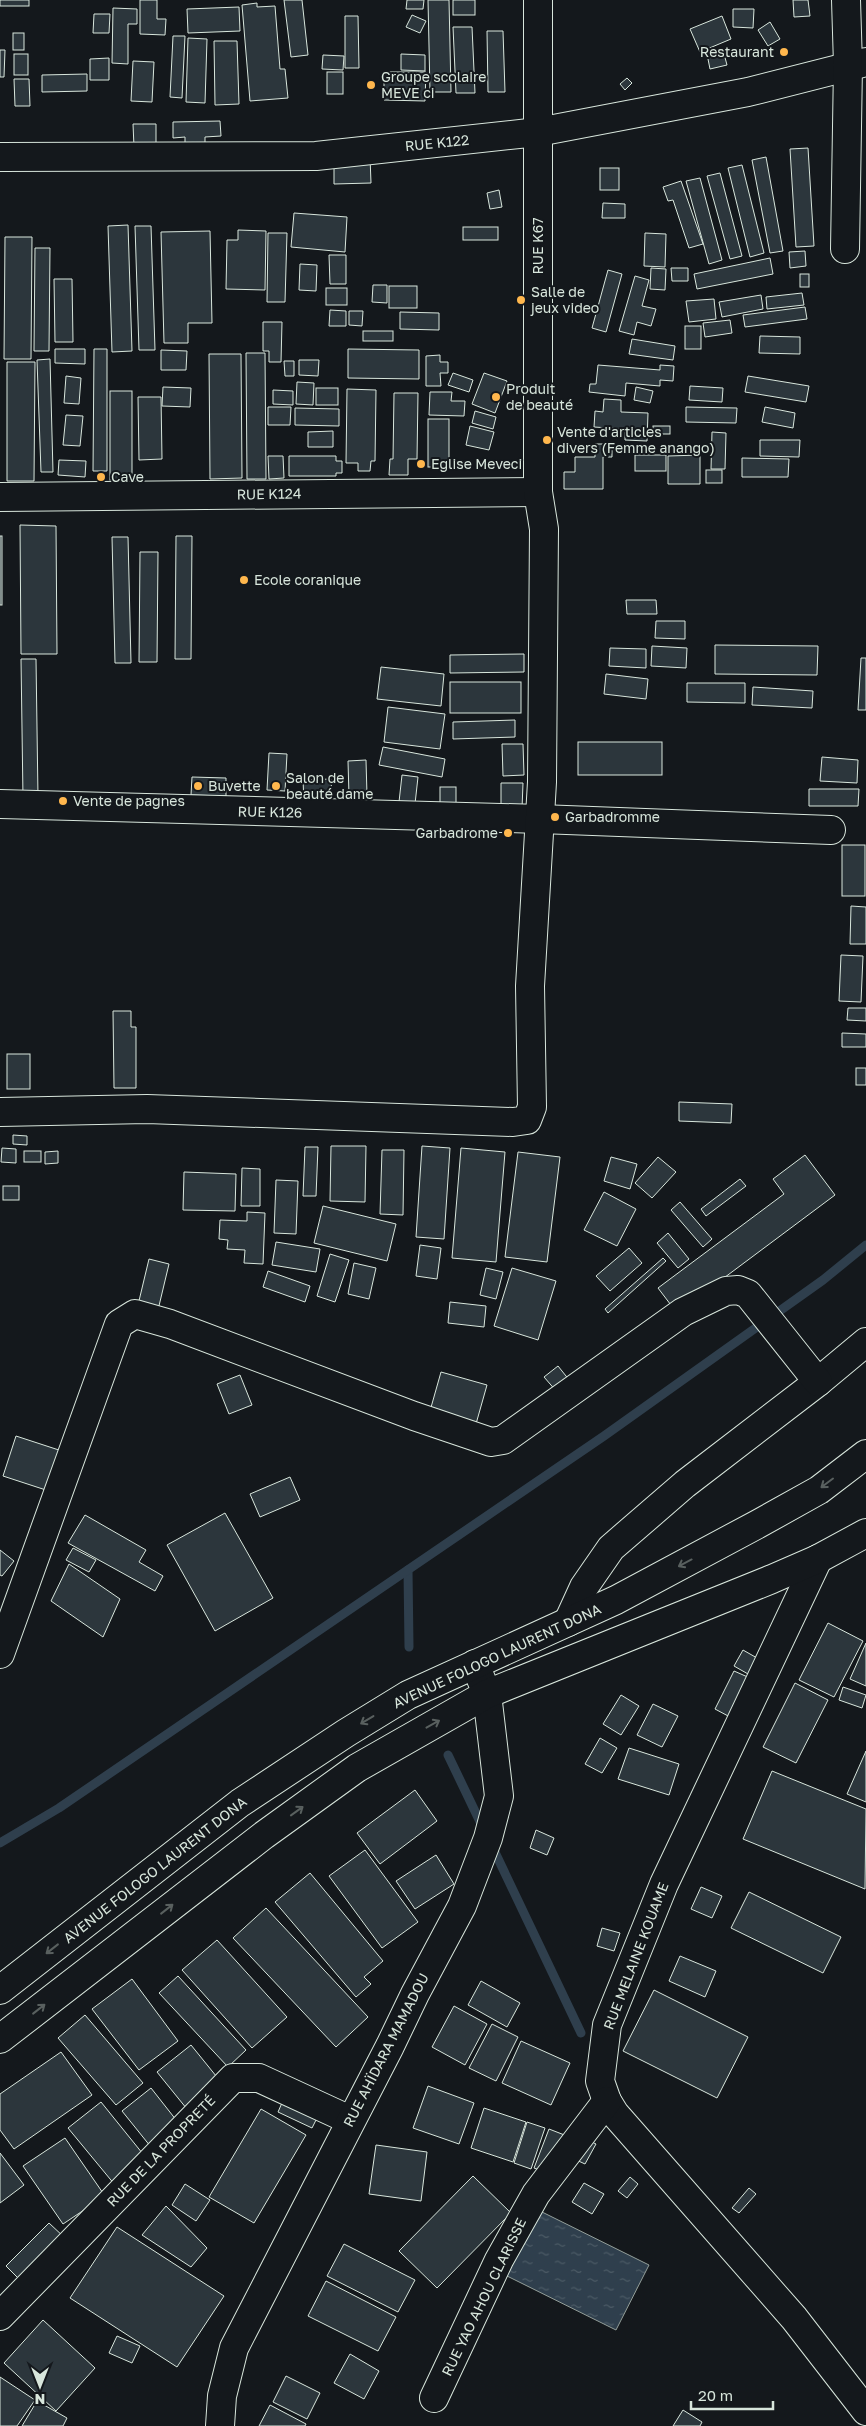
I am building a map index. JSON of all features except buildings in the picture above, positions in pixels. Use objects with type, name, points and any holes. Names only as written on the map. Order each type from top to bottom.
[{"type":"street","name":"RUE K67","points":[[0,1112],[147,1110],[503,1122],[527,1120],[532,1107],[530,986],[542,782],[544,529],[538,492],[538,0]]},
{"type":"street","points":[[845,249],[857,63],[846,0]]},
{"type":"street","name":"RUE K122","points":[[0,157],[316,156],[538,132],[748,92],[857,63]]},
{"type":"street","name":"RUE K124","points":[[0,497],[538,492]]},
{"type":"street","name":"RUE K126","points":[[0,804],[540,819],[831,830]]},
{"type":"street","points":[[0,1654],[119,1324],[135,1314],[170,1324],[414,1416],[491,1442],[502,1440],[683,1312],[726,1291],[738,1290],[748,1294],[818,1382]]},
{"type":"street","points":[[568,1622],[584,1587],[611,1548],[685,1484],[818,1382],[866,1342]]},
{"type":"street","name":"AVENUE FOLOGO LAURENT DONA","points":[[0,1990],[240,1803],[408,1695],[616,1600],[819,1490],[866,1454]]},
{"type":"street","points":[[0,2038],[264,1835],[357,1768],[487,1694],[818,1559],[866,1533]]},
{"type":"street","name":"RUE MELAINE KOUAME","points":[[818,1559],[664,1884],[607,2024],[600,2081],[607,2101],[615,2114],[794,2318],[866,2410]]},
{"type":"street","name":"RUE AHÏDARA MAMADOU","points":[[220,2426],[222,2396],[234,2348],[462,1906],[488,1838],[499,1796],[487,1694],[476,1664]]},
{"type":"street","name":"RUE DE LA PROPRETÉ","points":[[0,2316],[233,2078],[259,2078],[350,2120]]},
{"type":"street","name":"RUE YAO AHOU CLARISSE","points":[[434,2398],[499,2260],[536,2194],[607,2101]]},
{"type":"water","points":[[538,2210],[649,2265],[616,2330],[505,2275]]},
{"type":"waterway","points":[[0,1843],[59,1808],[604,1436],[823,1280],[866,1245]]},
{"type":"waterway","points":[[408,1570],[409,1647]]},
{"type":"waterway","points":[[448,1755],[484,1830]]},
{"type":"waterway","points":[[492,1846],[581,2033]]},
{"type":"place","name":"Restaurant","points":[[784,52]]},
{"type":"place","name":"Groupe scolaire MEVE ci","points":[[371,85]]},
{"type":"place","name":"Salle de jeux video","points":[[521,300]]},
{"type":"place","name":"Produit de beauté","points":[[496,397]]},
{"type":"place","name":"Vente d'articles divers (Femme anango)","points":[[547,440]]},
{"type":"place","name":"Eglise Meveci","points":[[421,464]]},
{"type":"place","name":"Cave","points":[[101,477]]},
{"type":"place","name":"Ecole coranique","points":[[244,580]]},
{"type":"place","name":"Buvette","points":[[198,786]]},
{"type":"place","name":"Salon de beauté dame","points":[[276,786]]},
{"type":"place","name":"Vente de pagnes","points":[[63,801]]},
{"type":"place","name":"Garbadromme","points":[[555,817]]},
{"type":"place","name":"Garbadrome","points":[[508,833]]}]
